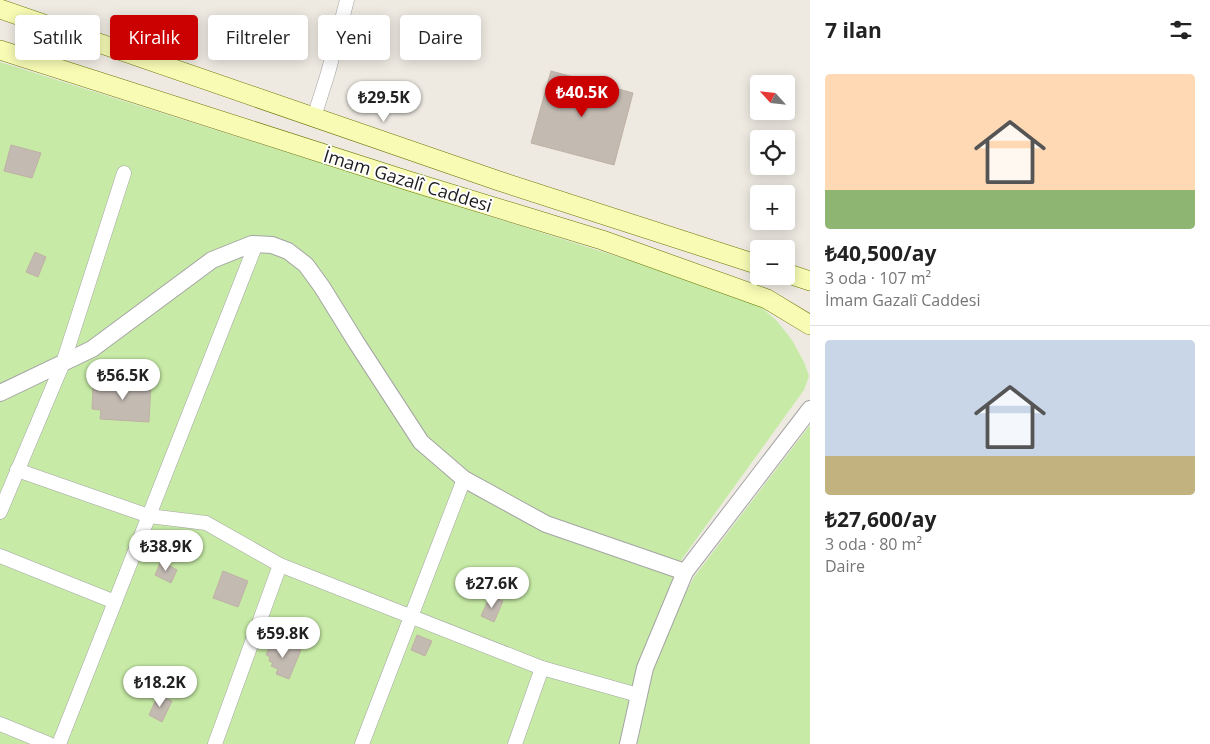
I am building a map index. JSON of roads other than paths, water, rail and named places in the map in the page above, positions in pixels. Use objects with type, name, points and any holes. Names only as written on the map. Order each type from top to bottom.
[{"type":"main road","name":"İmam Gazalî Caddesi","points":[[0,9],[498,181],[750,261]]},
{"type":"main road","name":"İmam Gazalî Caddesi","points":[[0,50],[390,175],[611,243],[767,299],[810,325]]},
{"type":"main road","points":[[795,276],[810,280]]},
{"type":"street","points":[[314,116],[347,0]]},
{"type":"street","points":[[0,512],[63,363],[124,173]]},
{"type":"street","points":[[0,393],[92,349],[212,260],[252,244],[272,245],[288,251],[306,264],[421,442],[464,480],[546,524],[685,572]]},
{"type":"street","points":[[59,744],[256,244]]},
{"type":"street","points":[[628,744],[645,668],[685,572],[810,409]]},
{"type":"street","points":[[17,470],[149,516],[206,523],[280,565],[542,668],[638,695]]},
{"type":"street","points":[[362,744],[464,480]]},
{"type":"street","points":[[0,556],[115,602]]},
{"type":"street","points":[[215,744],[280,565]]},
{"type":"street","points":[[515,744],[542,668]]},
{"type":"street","points":[[0,724],[49,744]]}]
